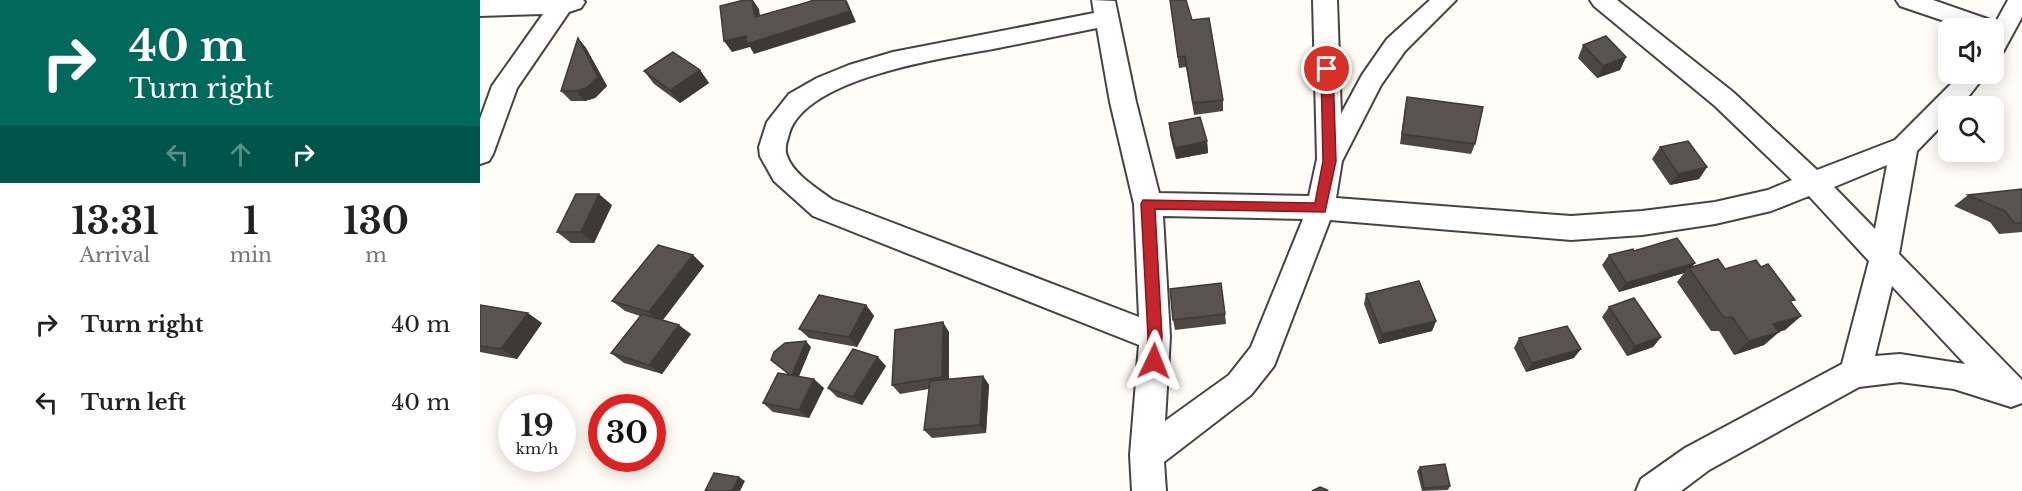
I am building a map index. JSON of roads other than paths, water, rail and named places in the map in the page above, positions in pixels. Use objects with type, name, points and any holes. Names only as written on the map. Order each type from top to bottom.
[{"type":"street","points":[[1148,455],[1240,385],[1263,356],[1321,208],[1329,161],[1325,0]]},
{"type":"street","points":[[1329,161],[1371,81],[1396,45],[1444,0]]},
{"type":"street","points":[[1602,0],[1724,99],[1814,184],[2017,398]]},
{"type":"street","points":[[1908,0],[1953,18]]},
{"type":"street","points":[[2004,22],[2020,0]]},
{"type":"street","points":[[480,8],[569,2]]},
{"type":"street","points":[[483,141],[505,86],[569,2]]},
{"type":"street","points":[[1149,491],[1148,455],[1155,337],[1148,204],[1105,9],[882,62],[826,84],[792,106],[778,126],[772,148],[782,174],[823,208],[1155,337]]},
{"type":"street","points":[[1148,204],[1321,208],[1571,228],[1642,224],[1715,213],[1771,200],[1904,147],[1967,84]]},
{"type":"street","points":[[1855,373],[1884,259],[1904,147]]},
{"type":"street","points":[[1653,491],[1697,459],[1855,373],[1900,368],[1954,375],[2017,398]]}]
